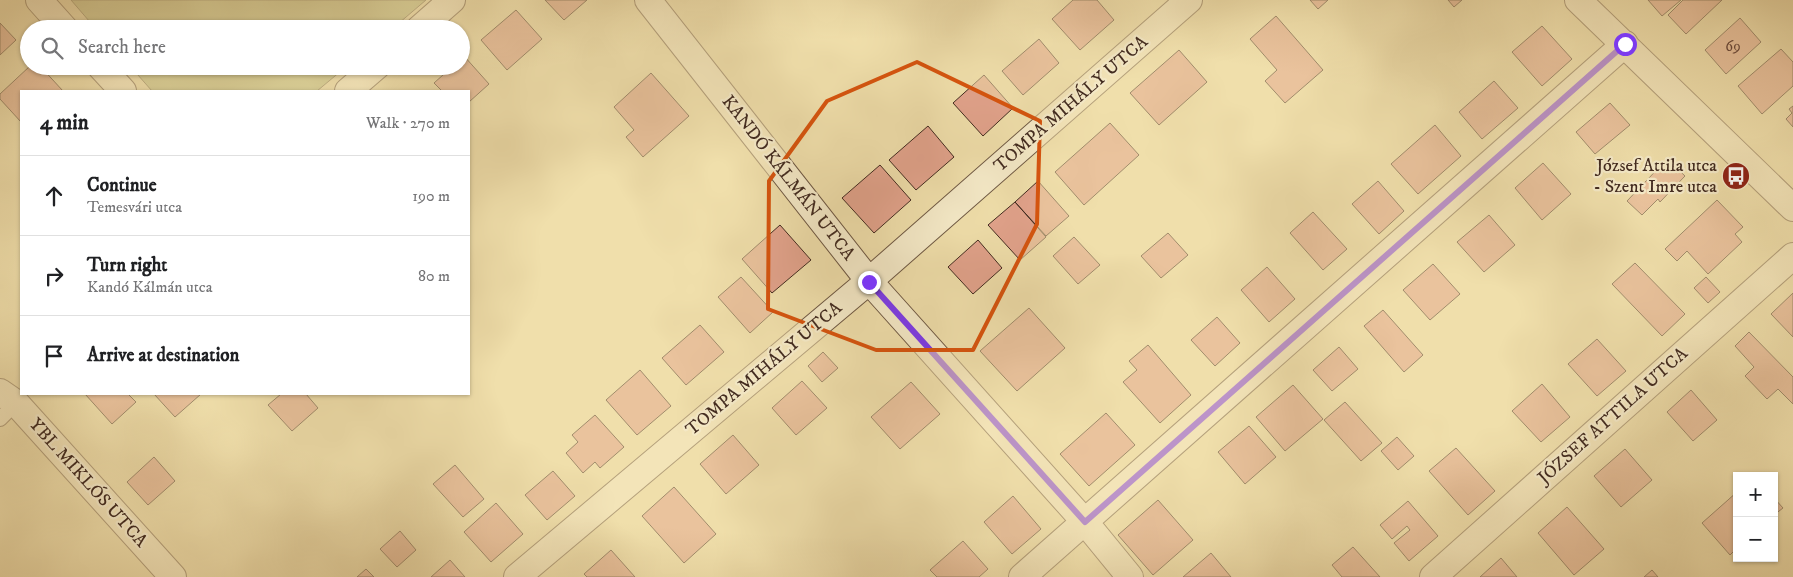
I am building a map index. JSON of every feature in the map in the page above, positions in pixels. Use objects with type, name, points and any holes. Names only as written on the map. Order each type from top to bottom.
[{"type":"street","points":[[39,0],[57,20]]},
{"type":"street","points":[[430,20],[452,0]]},
{"type":"street","name":"KANDÓ KÁLMÁN UTCA","points":[[648,0],[869,282],[1085,522],[1130,577]]},
{"type":"street","name":"TOMPA MIHÁLY UTCA","points":[[517,577],[869,282],[1189,0]]},
{"type":"street","points":[[1578,0],[1793,208]]},
{"type":"street","points":[[1022,577],[1625,44]]},
{"type":"street","points":[[108,75],[122,90]]},
{"type":"street","points":[[349,90],[367,75]]},
{"type":"street","name":"JÓZSEF ATTILA UTCA","points":[[1433,577],[1793,256]]},
{"type":"street","name":"YBL MIKLÓS UTCA","points":[[10,402],[173,577]]},
{"type":"highlighted area","points":[[917,62],[1040,121],[1037,224],[973,350],[876,350],[768,309],[769,181],[827,101]]},
{"type":"shaded area","points":[[71,0],[426,0],[403,20],[88,20]]},
{"type":"shaded area","points":[[138,75],[336,75],[318,90],[151,90]]},
{"type":"building","points":[[545,0],[587,0],[564,20]]},
{"type":"building","points":[[1073,0],[1097,0],[1114,20],[1080,50],[1052,19]]},
{"type":"building","points":[[1310,0],[1328,0],[1318,9]]},
{"type":"building","points":[[1448,0],[1462,0],[1454,7]]},
{"type":"building","points":[[1648,0],[1681,0],[1662,16]]},
{"type":"building","points":[[1683,0],[1722,0],[1686,34],[1668,15]]},
{"type":"building","points":[[516,10],[542,39],[507,70],[481,40]]},
{"type":"building","points":[[1276,16],[1323,70],[1285,103],[1265,81],[1277,70],[1250,39]]},
{"type":"building","points":[[1740,18],[1761,42],[1726,74],[1705,50]]},
{"type":"building","points":[[0,23],[16,40],[0,55]]},
{"type":"building","points":[[1542,26],[1572,59],[1542,86],[1512,52]]},
{"type":"building","points":[[1039,39],[1059,63],[1023,95],[1002,71]]},
{"type":"building","points":[[1781,49],[1793,62],[1793,86],[1762,114],[1738,86]]},
{"type":"building","points":[[1179,50],[1207,82],[1159,125],[1130,93]]},
{"type":"building","points":[[470,63],[489,84],[470,101],[470,90],[441,90],[434,83],[443,75],[470,75]]},
{"type":"building","points":[[651,73],[689,116],[643,157],[626,137],[634,130],[614,107]]},
{"type":"building","points":[[20,75],[48,75],[62,90],[20,90],[20,121],[0,99],[0,94]]},
{"type":"building","points":[[984,75],[1013,108],[983,136],[953,103]]},
{"type":"building","points":[[1494,81],[1518,108],[1482,139],[1459,112]]},
{"type":"building","points":[[1610,103],[1630,125],[1595,154],[1576,132]]},
{"type":"building","points":[[1793,106],[1793,127],[1786,119],[1792,113],[1789,109]]},
{"type":"building","points":[[1110,123],[1139,155],[1084,205],[1055,172]]},
{"type":"building","points":[[1435,125],[1461,156],[1418,194],[1391,164]]},
{"type":"building","points":[[928,126],[954,157],[916,190],[889,160]]},
{"type":"building","points":[[1667,159],[1685,176],[1660,202],[1658,199],[1642,215],[1627,201]]},
{"type":"building","points":[[1543,163],[1571,194],[1542,220],[1515,188]]},
{"type":"building","points":[[880,165],[911,200],[874,233],[842,198]]},
{"type":"building","points":[[1038,181],[1069,216],[1046,236],[1015,202]]},
{"type":"building","points":[[1378,181],[1404,211],[1379,234],[1352,204]]},
{"type":"building","points":[[1717,200],[1743,227],[1735,234],[1742,242],[1708,274],[1687,251],[1677,261],[1665,249]]},
{"type":"building","points":[[1015,202],[1046,237],[1020,260],[988,225]]},
{"type":"building","points":[[1313,212],[1347,249],[1323,270],[1290,233]]},
{"type":"building","points":[[1489,215],[1515,245],[1484,272],[1457,242]]},
{"type":"building","points":[[780,225],[811,260],[772,293],[742,259]]},
{"type":"building","points":[[1168,233],[1188,255],[1161,278],[1141,256]]},
{"type":"building","points":[[1074,237],[1100,265],[1078,284],[1053,256]]},
{"type":"building","points":[[978,240],[1002,268],[973,294],[948,267]]},
{"type":"building","points":[[1635,263],[1685,314],[1662,336],[1612,284]]},
{"type":"building","points":[[1433,264],[1460,294],[1430,320],[1403,290]]},
{"type":"building","points":[[1267,267],[1295,299],[1269,322],[1241,290]]},
{"type":"building","points":[[741,277],[773,312],[750,333],[718,297]]},
{"type":"building","points":[[1706,277],[1720,292],[1708,303],[1694,288]]},
{"type":"building","points":[[1793,293],[1793,337],[1771,314]]},
{"type":"building","points":[[1029,308],[1065,348],[1017,391],[980,351]]},
{"type":"building","points":[[1383,310],[1423,355],[1404,372],[1364,326]]},
{"type":"building","points":[[1217,317],[1240,343],[1215,366],[1191,340]]},
{"type":"building","points":[[700,325],[724,352],[686,385],[662,358]]},
{"type":"building","points":[[1749,332],[1793,377],[1793,404],[1778,389],[1767,399],[1745,376],[1754,367],[1735,346]]},
{"type":"building","points":[[1597,339],[1626,371],[1597,396],[1568,364]]},
{"type":"building","points":[[1148,345],[1191,395],[1160,423],[1123,382],[1137,370],[1129,361]]},
{"type":"building","points":[[1339,347],[1358,369],[1332,391],[1313,370]]},
{"type":"building","points":[[823,352],[838,368],[822,382],[808,366]]},
{"type":"building","points":[[640,370],[671,406],[637,435],[606,400]]},
{"type":"building","points":[[802,381],[827,408],[796,435],[772,408]]},
{"type":"building","points":[[911,382],[940,414],[900,449],[871,417]]},
{"type":"building","points":[[1542,384],[1570,417],[1541,442],[1512,411]]},
{"type":"building","points":[[1293,385],[1323,419],[1285,451],[1256,417]]},
{"type":"building","points":[[1691,390],[1717,420],[1693,441],[1667,412]]},
{"type":"building","points":[[86,395],[129,395],[136,402],[112,424]]},
{"type":"building","points":[[155,395],[200,395],[175,417]]},
{"type":"building","points":[[280,395],[307,395],[318,408],[292,431],[268,405]]},
{"type":"building","points":[[1345,402],[1382,443],[1361,461],[1324,420]]},
{"type":"building","points":[[1106,413],[1135,445],[1089,486],[1060,454]]},
{"type":"building","points":[[595,415],[624,447],[600,468],[595,462],[583,473],[566,453],[578,442],[572,435]]},
{"type":"building","points":[[1249,426],[1276,457],[1245,484],[1218,452]]},
{"type":"building","points":[[733,435],[759,465],[726,494],[700,464]]},
{"type":"building","points":[[1397,437],[1414,456],[1398,470],[1381,451]]},
{"type":"building","points":[[1456,448],[1495,491],[1468,515],[1429,471]]},
{"type":"building","points":[[1625,449],[1652,480],[1621,507],[1594,476]]},
{"type":"building","points":[[154,457],[175,481],[148,505],[127,482]]},
{"type":"building","points":[[455,465],[484,499],[463,517],[433,484]]},
{"type":"building","points":[[553,471],[575,496],[547,520],[525,495]]},
{"type":"building","points":[[674,487],[716,534],[684,563],[642,516]]},
{"type":"building","points":[[1013,496],[1041,529],[1012,554],[984,522]]},
{"type":"building","points":[[1733,496],[1733,552],[1730,555],[1702,523]]},
{"type":"building","points":[[1158,500],[1193,540],[1153,575],[1118,535]]},
{"type":"building","points":[[1408,501],[1438,536],[1409,561],[1394,543],[1410,530],[1407,526],[1392,539],[1380,525]]},
{"type":"building","points":[[1778,502],[1783,508],[1778,512]]},
{"type":"building","points":[[496,503],[523,534],[491,562],[464,532]]},
{"type":"building","points":[[1567,507],[1604,549],[1574,575],[1538,533]]},
{"type":"building","points":[[400,531],[416,550],[397,567],[380,549]]},
{"type":"building","points":[[963,541],[988,569],[979,577],[937,577],[930,570]]},
{"type":"building","points":[[1353,547],[1380,577],[1342,577],[1332,565]]},
{"type":"building","points":[[611,550],[635,577],[587,577],[584,574]]},
{"type":"building","points":[[1211,553],[1231,577],[1183,577]]},
{"type":"building","points":[[1501,558],[1517,577],[1480,577]]},
{"type":"building","points":[[450,560],[465,577],[431,577]]},
{"type":"building","points":[[366,569],[374,577],[357,577]]},
{"type":"building","points":[[1652,570],[1658,577],[1644,577]]},
{"type":"place","name":"József Attila utca - Szent Imre utca","points":[[1736,176]]},
{"type":"route","points":[[869,282],[1085,522],[1625,44]]}]
